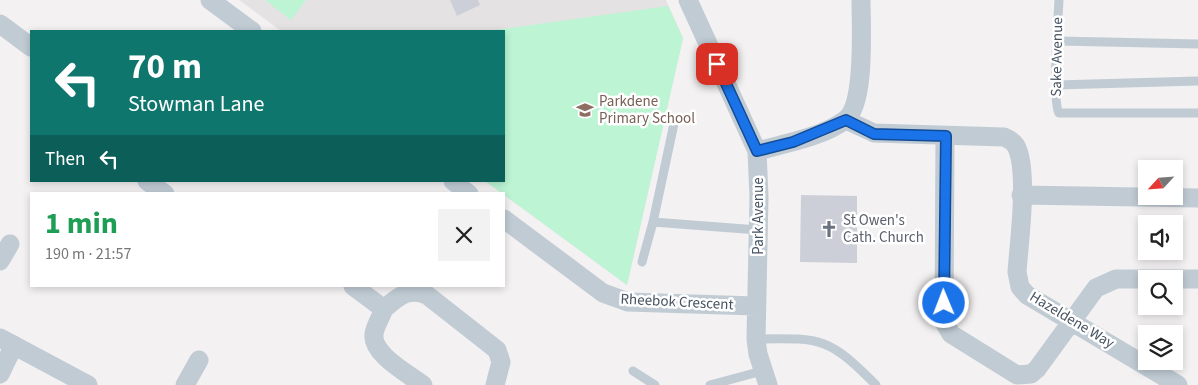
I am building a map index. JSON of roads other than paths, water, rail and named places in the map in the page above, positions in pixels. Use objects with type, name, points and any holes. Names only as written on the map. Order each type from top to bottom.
[{"type":"street","points":[[210,0],[251,30]]},
{"type":"street","name":"Park Avenue","points":[[688,0],[757,151],[756,338],[765,378]]},
{"type":"street","points":[[757,151],[800,139],[846,120],[855,103],[860,83],[861,0]]},
{"type":"street","points":[[0,24],[30,46]]},
{"type":"street","points":[[846,120],[874,134],[946,136],[943,284],[944,322],[946,329],[1016,375],[1024,376],[1037,369],[1096,288],[1103,282],[1116,278],[1198,278]]},
{"type":"street","name":"Hazeldene Way","points":[[946,136],[1004,137],[1012,141],[1017,148],[1021,170],[1017,272],[1020,287],[1026,294],[1178,385]]},
{"type":"street","points":[[148,182],[162,192]]},
{"type":"street","points":[[454,182],[467,192]]},
{"type":"street","points":[[1021,194],[1198,198]]},
{"type":"street","name":"Rheebok Crescent","points":[[505,220],[614,299],[628,302],[756,306]]},
{"type":"street","points":[[0,261],[10,244]]},
{"type":"street","points":[[354,287],[384,310]]},
{"type":"street","points":[[423,385],[382,354],[376,347],[374,333],[384,310],[400,295],[418,291],[427,295],[497,350],[501,362],[496,385]]},
{"type":"street","points":[[0,374],[7,341],[88,385]]},
{"type":"street","points":[[185,385],[199,360]]},
{"type":"lane","name":"Sake Avenue","points":[[1059,0],[1056,85],[1057,110],[1059,113],[1198,113]]},
{"type":"lane","points":[[1058,41],[1198,44]]},
{"type":"lane","points":[[1056,85],[1198,81]]},
{"type":"lane","points":[[642,262],[653,222],[675,119]]},
{"type":"lane","points":[[653,222],[758,230]]},
{"type":"lane","points":[[756,338],[809,338],[828,344],[845,354],[876,385]]},
{"type":"lane","points":[[633,371],[655,385]]},
{"type":"lane","points":[[710,385],[765,378]]},
{"type":"place","name":"Parkdene Primary School","points":[[585,110]]},
{"type":"place","name":"St Owen's Cath. Church","points":[[829,229]]}]
